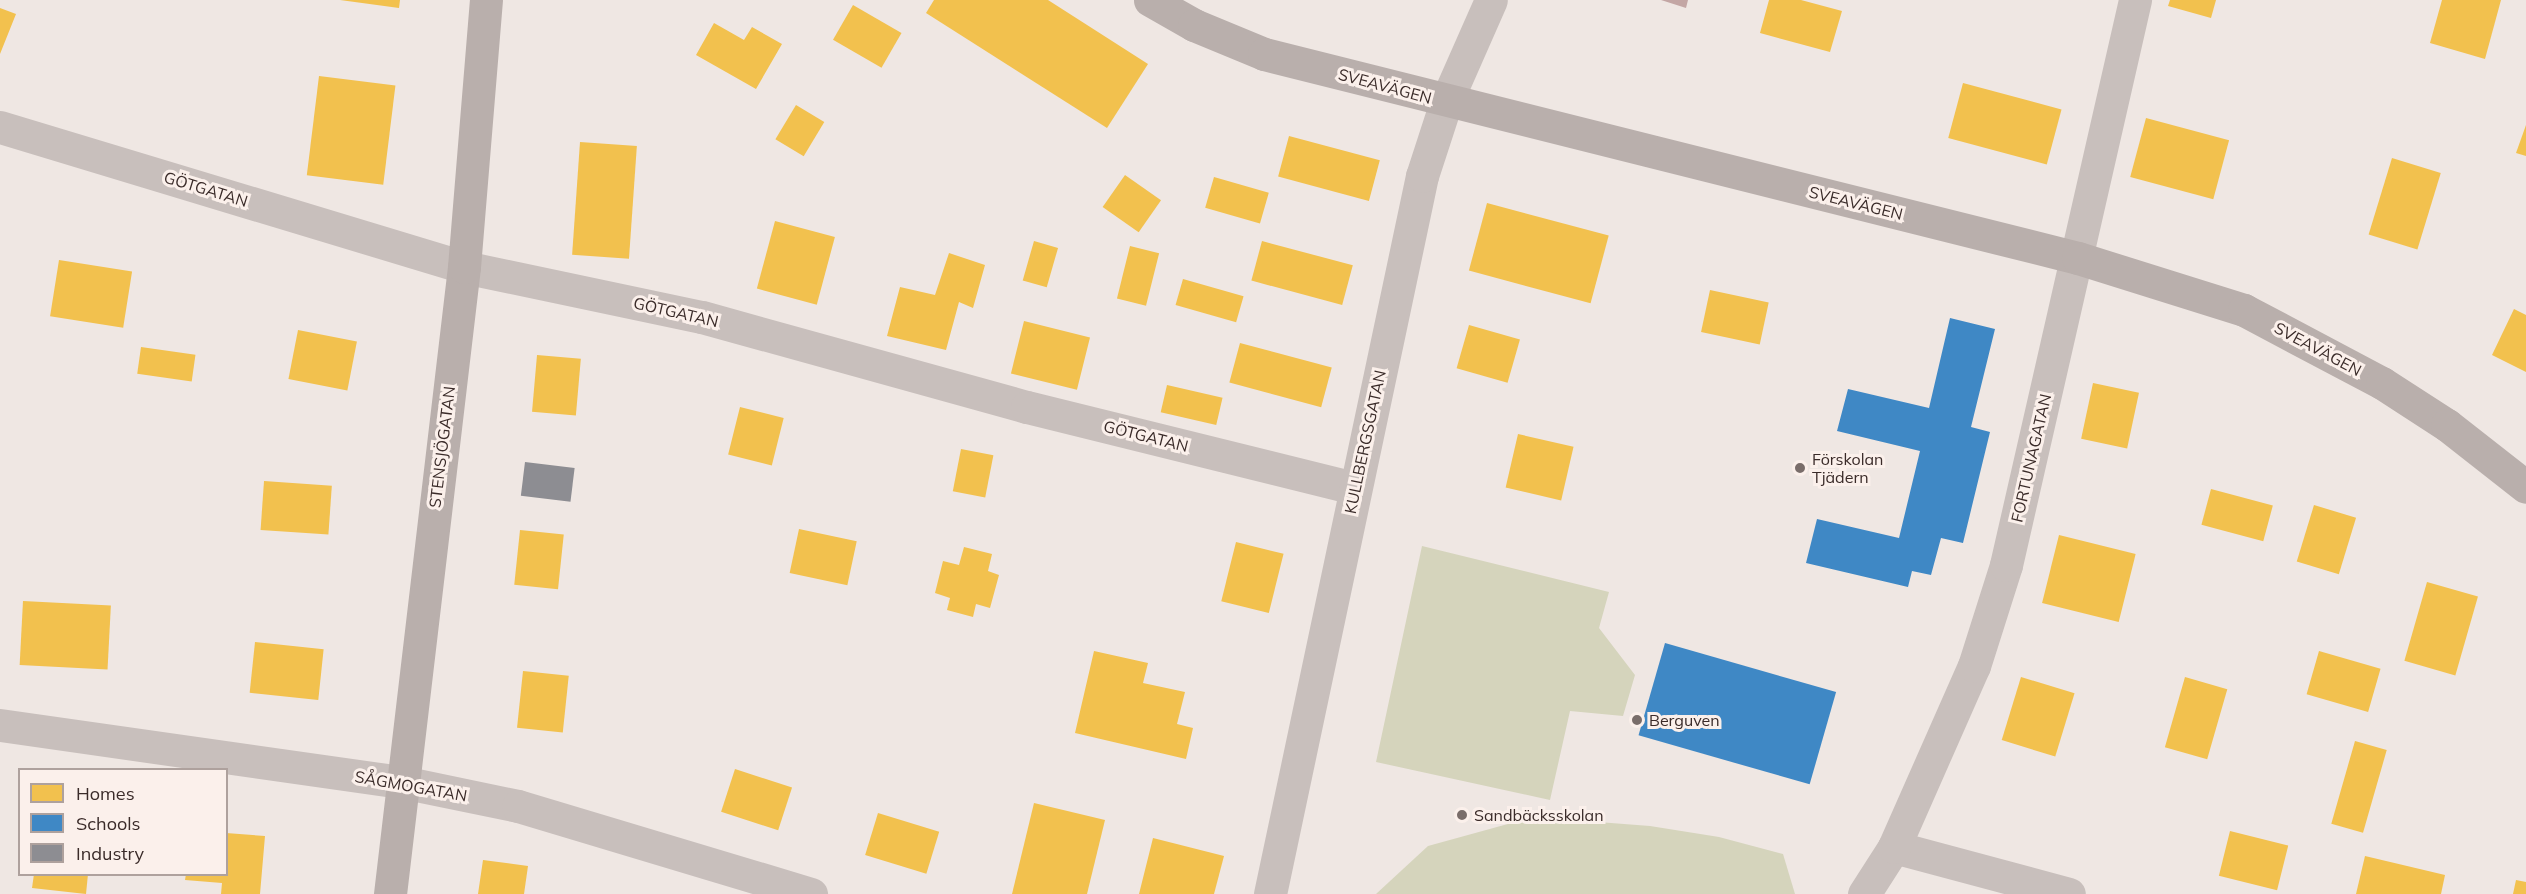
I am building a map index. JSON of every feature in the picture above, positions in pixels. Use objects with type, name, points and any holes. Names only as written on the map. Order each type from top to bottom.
[{"type":"street","name":"STENSJÖGATAN","points":[[390,894],[464,267],[486,0]]},
{"type":"street","name":"SVEAVÄGEN","points":[[1150,0],[1194,25],[1264,54],[1446,102],[2078,258],[2244,310],[2382,383],[2447,425],[2525,482]]},
{"type":"street","name":"KULLBERGSGATAN","points":[[1270,894],[1354,488],[1422,176],[1446,102],[1491,0]]},
{"type":"street","name":"FORTUNAGATAN","points":[[1864,894],[1894,847],[1974,666],[2006,565],[2078,258],[2135,0]]},
{"type":"street","name":"GÖTGATAN","points":[[0,127],[464,267],[702,317],[1027,407],[1354,488]]},
{"type":"street","name":"SÅGMOGATAN","points":[[0,725],[402,782],[518,806],[811,894]]},
{"type":"street","points":[[1894,847],[2069,894]]},
{"type":"green space","points":[[1422,546],[1609,592],[1599,628],[1635,675],[1623,716],[1570,711],[1550,800],[1376,762]]},
{"type":"green space","points":[[1533,817],[1650,826],[1719,837],[1783,854],[1795,894],[1376,894],[1428,846]]},
{"type":"building: Homes","points":[[340,0],[400,0],[399,8]]},
{"type":"building: Homes","points":[[934,0],[1048,0],[1148,64],[1107,128],[926,13]]},
{"type":"building: Homes","points":[[1769,0],[1801,0],[1842,11],[1830,52],[1760,33]]},
{"type":"building: Homes","points":[[2170,0],[2216,0],[2211,18],[2168,6]]},
{"type":"building: Homes","points":[[2442,0],[2501,0],[2485,59],[2430,43]]},
{"type":"building: Homes","points":[[853,5],[901,33],[881,68],[833,40]]},
{"type":"building: Homes","points":[[0,8],[16,14],[0,54]]},
{"type":"building: Homes","points":[[714,23],[744,40],[752,27],[782,44],[756,89],[696,55]]},
{"type":"building: Homes","points":[[319,76],[395,85],[383,185],[307,175]]},
{"type":"building: Homes","points":[[1963,83],[2062,109],[2047,164],[1948,138]]},
{"type":"building: Homes","points":[[796,105],[824,122],[804,156],[775,139]]},
{"type":"building: Homes","points":[[2146,118],[2229,140],[2213,199],[2130,177]]},
{"type":"building: Homes","points":[[2526,125],[2526,156],[2516,153]]},
{"type":"building: Homes","points":[[1289,136],[1380,160],[1369,201],[1278,177]]},
{"type":"building: Homes","points":[[580,142],[637,146],[629,259],[572,255]]},
{"type":"building: Homes","points":[[2392,158],[2441,173],[2417,249],[2369,235]]},
{"type":"building: Homes","points":[[1125,175],[1161,200],[1139,232],[1103,207]]},
{"type":"building: Homes","points":[[1214,177],[1269,193],[1260,223],[1205,208]]},
{"type":"building: Homes","points":[[1487,203],[1609,236],[1591,303],[1469,271]]},
{"type":"building: Homes","points":[[775,221],[835,237],[817,305],[757,289]]},
{"type":"building: Homes","points":[[1034,241],[1058,248],[1047,287],[1023,280]]},
{"type":"building: Homes","points":[[1262,241],[1353,265],[1342,305],[1251,281]]},
{"type":"building: Homes","points":[[1130,246],[1159,253],[1146,306],[1117,298]]},
{"type":"building: Homes","points":[[949,253],[985,265],[973,308],[959,302],[946,350],[887,336],[900,287],[935,295]]},
{"type":"building: Homes","points":[[59,260],[132,272],[123,328],[50,316]]},
{"type":"building: Homes","points":[[1183,279],[1244,296],[1236,322],[1176,305]]},
{"type":"building: Homes","points":[[1710,290],[1769,302],[1760,345],[1701,332]]},
{"type":"building: Homes","points":[[2514,309],[2526,315],[2526,372],[2492,355]]},
{"type":"building: Homes","points":[[1024,321],[1090,337],[1077,390],[1011,373]]},
{"type":"building: Homes","points":[[1469,325],[1520,340],[1508,383],[1457,368]]},
{"type":"building: Homes","points":[[298,330],[357,341],[347,391],[288,379]]},
{"type":"building: Homes","points":[[1240,343],[1332,368],[1321,407],[1229,383]]},
{"type":"building: Homes","points":[[141,347],[195,355],[192,381],[137,374]]},
{"type":"building: Homes","points":[[537,355],[581,359],[576,416],[532,412]]},
{"type":"building: Homes","points":[[2093,383],[2139,393],[2127,449],[2081,439]]},
{"type":"building: Homes","points":[[1167,385],[1223,398],[1216,425],[1161,412]]},
{"type":"building: Homes","points":[[740,407],[784,418],[772,465],[728,455]]},
{"type":"building: Homes","points":[[1518,434],[1574,447],[1561,500],[1506,488]]},
{"type":"building: Homes","points":[[961,449],[993,455],[985,498],[953,491]]},
{"type":"building: Homes","points":[[264,481],[332,486],[328,535],[261,530]]},
{"type":"building: Homes","points":[[2211,489],[2273,506],[2263,541],[2201,525]]},
{"type":"building: Homes","points":[[2314,505],[2356,518],[2339,574],[2297,561]]},
{"type":"building: Homes","points":[[799,529],[857,541],[847,585],[790,573]]},
{"type":"building: Homes","points":[[520,530],[564,535],[558,589],[514,585]]},
{"type":"building: Homes","points":[[2059,535],[2136,554],[2119,622],[2042,603]]},
{"type":"building: Homes","points":[[1236,542],[1284,554],[1269,613],[1221,601]]},
{"type":"building: Homes","points":[[964,547],[992,554],[988,571],[999,575],[990,608],[976,604],[973,617],[947,610],[950,598],[935,593],[943,561],[959,565]]},
{"type":"building: Homes","points":[[2427,582],[2478,597],[2455,675],[2404,661]]},
{"type":"building: Homes","points":[[23,601],[111,606],[108,670],[20,665]]},
{"type":"building: Homes","points":[[255,642],[324,649],[318,700],[250,693]]},
{"type":"building: Homes","points":[[1094,651],[1148,663],[1143,683],[1185,692],[1177,724],[1193,728],[1186,759],[1075,733]]},
{"type":"building: Homes","points":[[2319,651],[2381,669],[2368,712],[2307,694]]},
{"type":"building: Homes","points":[[523,671],[569,676],[563,732],[517,728]]},
{"type":"building: Homes","points":[[2021,677],[2075,693],[2055,756],[2002,740]]},
{"type":"building: Homes","points":[[2185,677],[2227,689],[2207,759],[2165,747]]},
{"type":"building: Homes","points":[[2355,741],[2387,750],[2363,833],[2331,824]]},
{"type":"building: Homes","points":[[735,769],[792,788],[778,830],[721,812]]},
{"type":"building: Homes","points":[[1034,803],[1105,820],[1087,894],[1012,894]]},
{"type":"building: Homes","points":[[878,813],[939,832],[926,874],[865,855]]},
{"type":"building: Homes","points":[[2230,831],[2288,846],[2277,890],[2219,876]]},
{"type":"building: Homes","points":[[228,833],[265,836],[260,894],[221,894],[222,883],[185,880],[186,876],[228,876]]},
{"type":"building: Homes","points":[[1153,838],[1224,856],[1214,894],[1139,894]]},
{"type":"building: Homes","points":[[2365,856],[2445,875],[2441,894],[2356,894]]},
{"type":"building: Homes","points":[[483,860],[528,866],[524,894],[478,894]]},
{"type":"building: Homes","points":[[34,876],[88,876],[86,894],[32,888]]},
{"type":"building: Homes","points":[[2516,880],[2526,882],[2526,894],[2513,894]]},
{"type":"building: Schools","points":[[1950,318],[1995,329],[1971,427],[1990,432],[1963,543],[1941,538],[1931,575],[1912,571],[1908,587],[1806,563],[1817,519],[1899,538],[1920,451],[1837,431],[1848,389],[1929,408]]},
{"type":"building: Schools","points":[[1665,643],[1836,692],[1810,784],[1639,735]]},
{"type":"building: Industry","points":[[525,462],[575,468],[570,502],[521,496]]},
{"type":"building: Other","points":[[1661,0],[1688,0],[1686,8]]},
{"type":"place","name":"Förskolan Tjädern","points":[[1800,468]]},
{"type":"place","name":"Berguven","points":[[1637,720]]},
{"type":"place","name":"Sandbäcksskolan","points":[[1462,815]]}]
